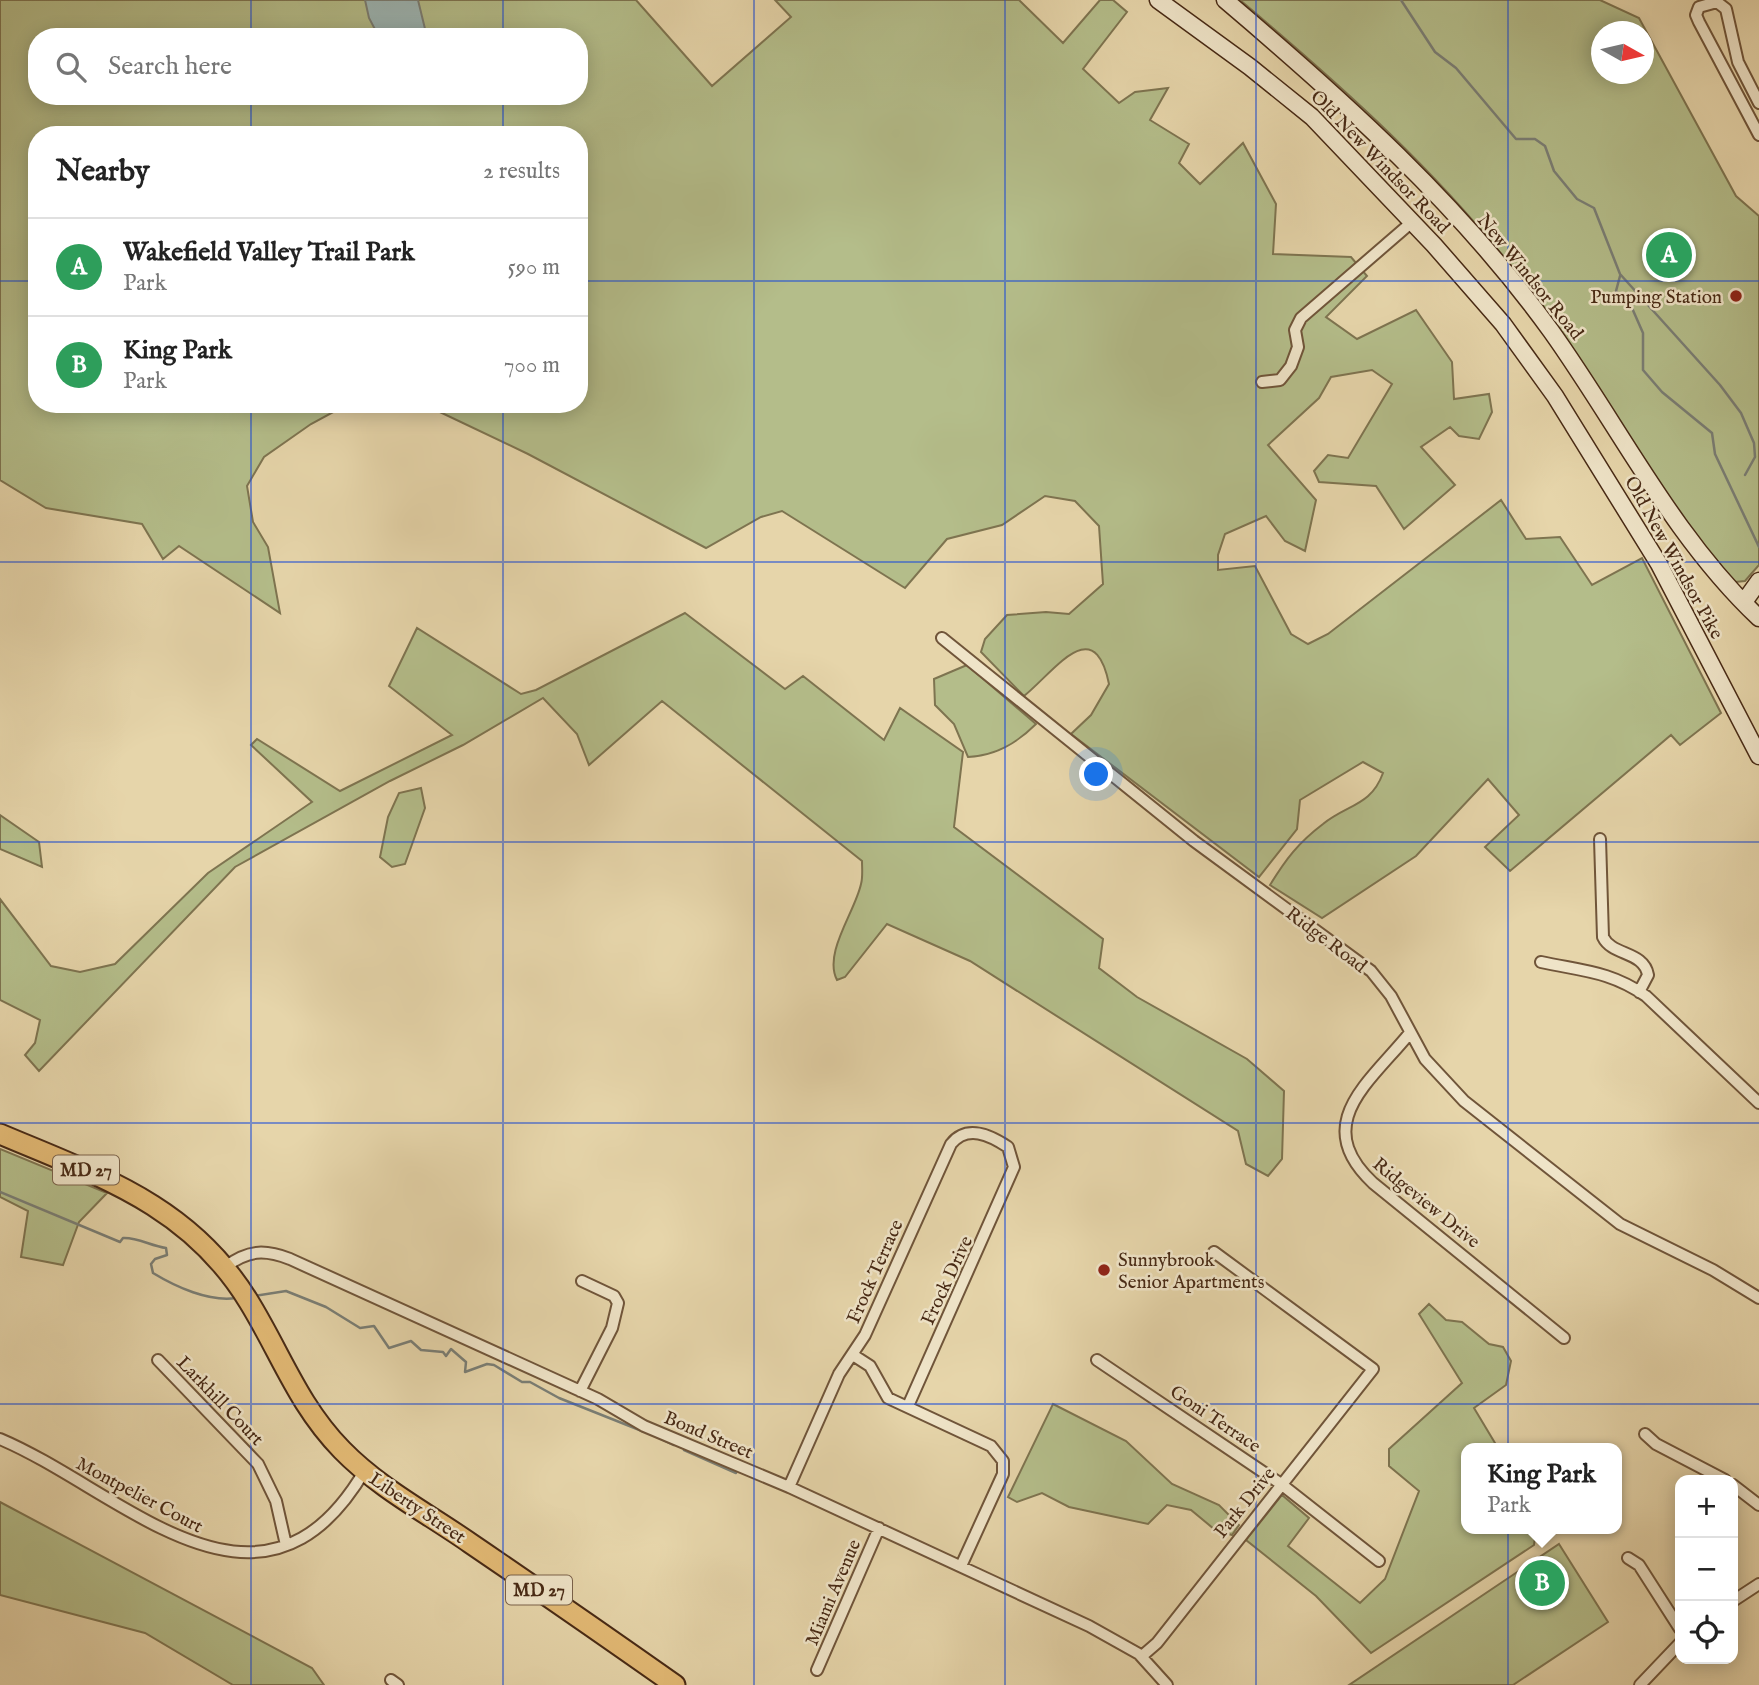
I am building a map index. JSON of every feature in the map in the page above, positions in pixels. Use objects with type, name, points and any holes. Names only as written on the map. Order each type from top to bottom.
[{"type":"highway","name":"MD 27","points":[[0,1134],[148,1199],[184,1225],[225,1267]]},
{"type":"highway","name":"Liberty Street","points":[[225,1267],[254,1310],[302,1400],[327,1433],[365,1471],[675,1685]]},
{"type":"street","name":"Old New Windsor Road","points":[[1157,0],[1250,67],[1312,117],[1412,222],[1503,324],[1546,383]]},
{"type":"street","name":"New Windsor Road","points":[[1225,0],[1346,104],[1470,231],[1550,330],[1681,524],[1759,618]]},
{"type":"street","points":[[1759,103],[1738,62],[1726,9],[1717,2],[1699,6],[1696,15],[1699,22],[1759,135]]},
{"type":"street","points":[[1262,382],[1280,380],[1291,366],[1298,347],[1295,330],[1301,318],[1412,222]]},
{"type":"street","name":"Old New Windsor Pike","points":[[1546,383],[1659,564],[1759,756]]},
{"type":"street","points":[[1744,602],[1759,581]]},
{"type":"street","name":"Ridge Road","points":[[942,638],[1194,841],[1371,971],[1391,996],[1409,1034],[1429,1065],[1450,1089],[1633,1232],[1710,1269],[1759,1298]]},
{"type":"street","points":[[1600,839],[1603,937],[1606,943],[1636,958],[1647,968],[1648,975],[1639,992]]},
{"type":"street","points":[[1541,962],[1602,972],[1639,992],[1759,1103]]},
{"type":"street","name":"Ridgeview Drive","points":[[1409,1034],[1352,1105],[1345,1136],[1349,1157],[1373,1183],[1564,1338]]},
{"type":"street","name":"Frock Terrace","points":[[789,1487],[839,1374],[853,1355],[955,1139],[964,1133],[975,1132],[1000,1142],[1010,1151],[1014,1167]]},
{"type":"street","name":"Frock Drive","points":[[908,1406],[1014,1167]]},
{"type":"street","name":"Bond Street","points":[[225,1267],[249,1252],[279,1255],[580,1391],[644,1426],[789,1487],[1089,1626],[1142,1656],[1167,1685]]},
{"type":"street","name":"Park Drive","points":[[1142,1656],[1157,1643],[1373,1369],[1214,1252]]},
{"type":"street","points":[[580,1391],[612,1328],[618,1303],[614,1296],[582,1281]]},
{"type":"street","points":[[853,1355],[874,1372],[885,1396],[991,1446],[1003,1461],[1001,1480],[961,1566]]},
{"type":"street","name":"Larkhill Court","points":[[158,1360],[258,1464],[276,1501],[286,1545]]},
{"type":"street","name":"Goni Terrace","points":[[1097,1360],[1281,1483],[1378,1561]]},
{"type":"street","points":[[1645,1434],[1656,1444],[1715,1475]]},
{"type":"street","name":"Montpelier Court","points":[[0,1439],[190,1543],[237,1553],[276,1549],[311,1532],[331,1516],[365,1471]]},
{"type":"street","points":[[1738,1489],[1759,1505]]},
{"type":"street","name":"Miami Avenue","points":[[817,1670],[878,1528]]},
{"type":"street","points":[[1628,1558],[1639,1565],[1675,1621]]},
{"type":"street","points":[[1738,1598],[1759,1584]]},
{"type":"street","points":[[1640,1685],[1675,1648]]},
{"type":"green space","points":[[0,0],[636,0],[712,86],[791,17],[775,0],[1019,0],[1063,43],[1100,0],[1113,0],[1127,12],[1083,69],[1119,103],[1135,92],[1168,88],[1150,120],[1189,144],[1179,163],[1200,184],[1243,143],[1276,204],[1273,254],[1351,257],[1367,276],[1326,317],[1357,339],[1416,310],[1452,362],[1454,399],[1489,394],[1492,412],[1479,439],[1459,436],[1450,427],[1421,447],[1455,485],[1404,529],[1376,486],[1319,482],[1314,471],[1328,455],[1348,458],[1392,384],[1372,370],[1331,377],[1319,398],[1268,445],[1316,500],[1305,551],[1285,541],[1266,516],[1225,534],[1218,555],[1218,570],[1255,566],[1291,634],[1308,644],[1328,634],[1501,500],[1526,539],[1560,537],[1592,585],[1642,558],[1721,713],[1680,745],[1671,735],[1510,871],[1485,847],[1519,815],[1488,779],[1416,856],[1322,918],[1270,885],[1287,859],[1306,838],[1332,817],[1365,798],[1378,784],[1383,773],[1363,762],[1300,800],[1297,829],[1259,877],[1071,734],[1091,715],[1109,684],[1102,663],[1094,652],[1083,649],[1072,654],[1024,696],[981,652],[985,639],[1007,615],[1046,612],[1069,614],[1103,584],[1099,526],[1075,501],[1045,496],[1002,525],[947,539],[905,588],[782,511],[761,517],[706,548],[528,454],[442,413],[588,413],[588,126],[28,126],[28,413],[331,413],[264,457],[247,486],[253,522],[268,547],[280,613],[179,546],[163,559],[142,524],[46,508],[0,480]]},
{"type":"green space","points":[[1240,0],[1600,0],[1639,18],[1641,21],[1591,21],[1591,84],[1654,84],[1654,46],[1736,196],[1759,216],[1759,565],[1745,581],[1735,582],[1677,511],[1551,320],[1492,243],[1460,205],[1354,99]]},
{"type":"green space","points":[[685,613],[785,689],[803,676],[884,740],[900,708],[963,752],[954,827],[1103,939],[1099,968],[1137,997],[1247,1059],[1284,1091],[1282,1159],[1268,1176],[1246,1164],[1238,1131],[970,961],[887,924],[845,977],[837,980],[834,958],[858,895],[862,861],[662,701],[589,765],[577,734],[543,698],[463,745],[390,781],[235,867],[39,1071],[25,1055],[35,1043],[40,1020],[0,1000],[0,899],[51,966],[80,972],[115,964],[208,873],[312,802],[251,745],[257,739],[340,791],[452,735],[389,686],[417,628],[521,694],[536,690]]},
{"type":"green space","points":[[967,665],[1036,724],[1005,747],[988,754],[968,757],[954,724],[935,705],[934,679]]},
{"type":"green space","points":[[421,788],[425,808],[405,864],[392,867],[380,857],[388,817],[399,793]]},
{"type":"green space","points":[[0,815],[39,842],[42,867],[0,849]]},
{"type":"green space","points":[[0,1149],[107,1193],[79,1222],[63,1265],[21,1257],[28,1211],[0,1197]]},
{"type":"green space","points":[[1429,1304],[1446,1320],[1462,1322],[1489,1344],[1503,1347],[1511,1361],[1506,1385],[1474,1408],[1495,1443],[1461,1443],[1461,1534],[1535,1534],[1534,1545],[1371,1653],[1316,1596],[1246,1540],[1282,1495],[1309,1518],[1288,1546],[1360,1603],[1385,1579],[1419,1491],[1389,1466],[1389,1449],[1462,1383],[1419,1314]]},
{"type":"green space","points":[[1053,1404],[1126,1441],[1172,1484],[1219,1505],[1239,1525],[1232,1535],[1214,1529],[1191,1510],[1167,1505],[1148,1524],[1069,1507],[1042,1493],[1017,1502],[1008,1497]]},
{"type":"green space","points":[[0,1502],[312,1668],[324,1685],[233,1685],[145,1633],[0,1595]]},
{"type":"green space","points":[[1559,1544],[1608,1622],[1513,1685],[1349,1685]]},
{"type":"water","points":[[365,0],[418,0],[425,28],[374,28]]},
{"type":"waterway","points":[[1401,0],[1435,52],[1456,68],[1516,139],[1535,139],[1545,146],[1554,171],[1577,199],[1594,208],[1620,274],[1720,385],[1741,413],[1754,443],[1755,457],[1745,475]]},
{"type":"waterway","points":[[1620,276],[1616,291],[1632,308],[1643,333],[1643,370],[1662,392],[1712,433],[1715,454],[1759,547]]},
{"type":"waterway","points":[[0,1192],[120,1242],[123,1238],[128,1238],[166,1248],[167,1255],[155,1259],[151,1264],[153,1273],[193,1292],[215,1298],[236,1298]]},
{"type":"waterway","points":[[254,1296],[286,1291],[326,1307],[360,1328],[374,1326],[389,1348],[411,1341],[421,1350],[443,1352],[446,1356],[451,1349],[466,1362],[465,1372],[487,1364],[494,1365],[522,1382],[530,1382],[559,1398],[642,1431]]},
{"type":"waterway","points":[[655,1436],[674,1445]]},
{"type":"waterway","points":[[684,1450],[736,1473]]},
{"type":"place","name":"Wakefield Valley Trail Park","points":[[1669,255]]},
{"type":"place","name":"Pumping Station","points":[[1736,296]]},
{"type":"place","name":"Sunnybrook Senior Apartments","points":[[1104,1270]]},
{"type":"place","name":"King Park","points":[[1542,1583]]}]
